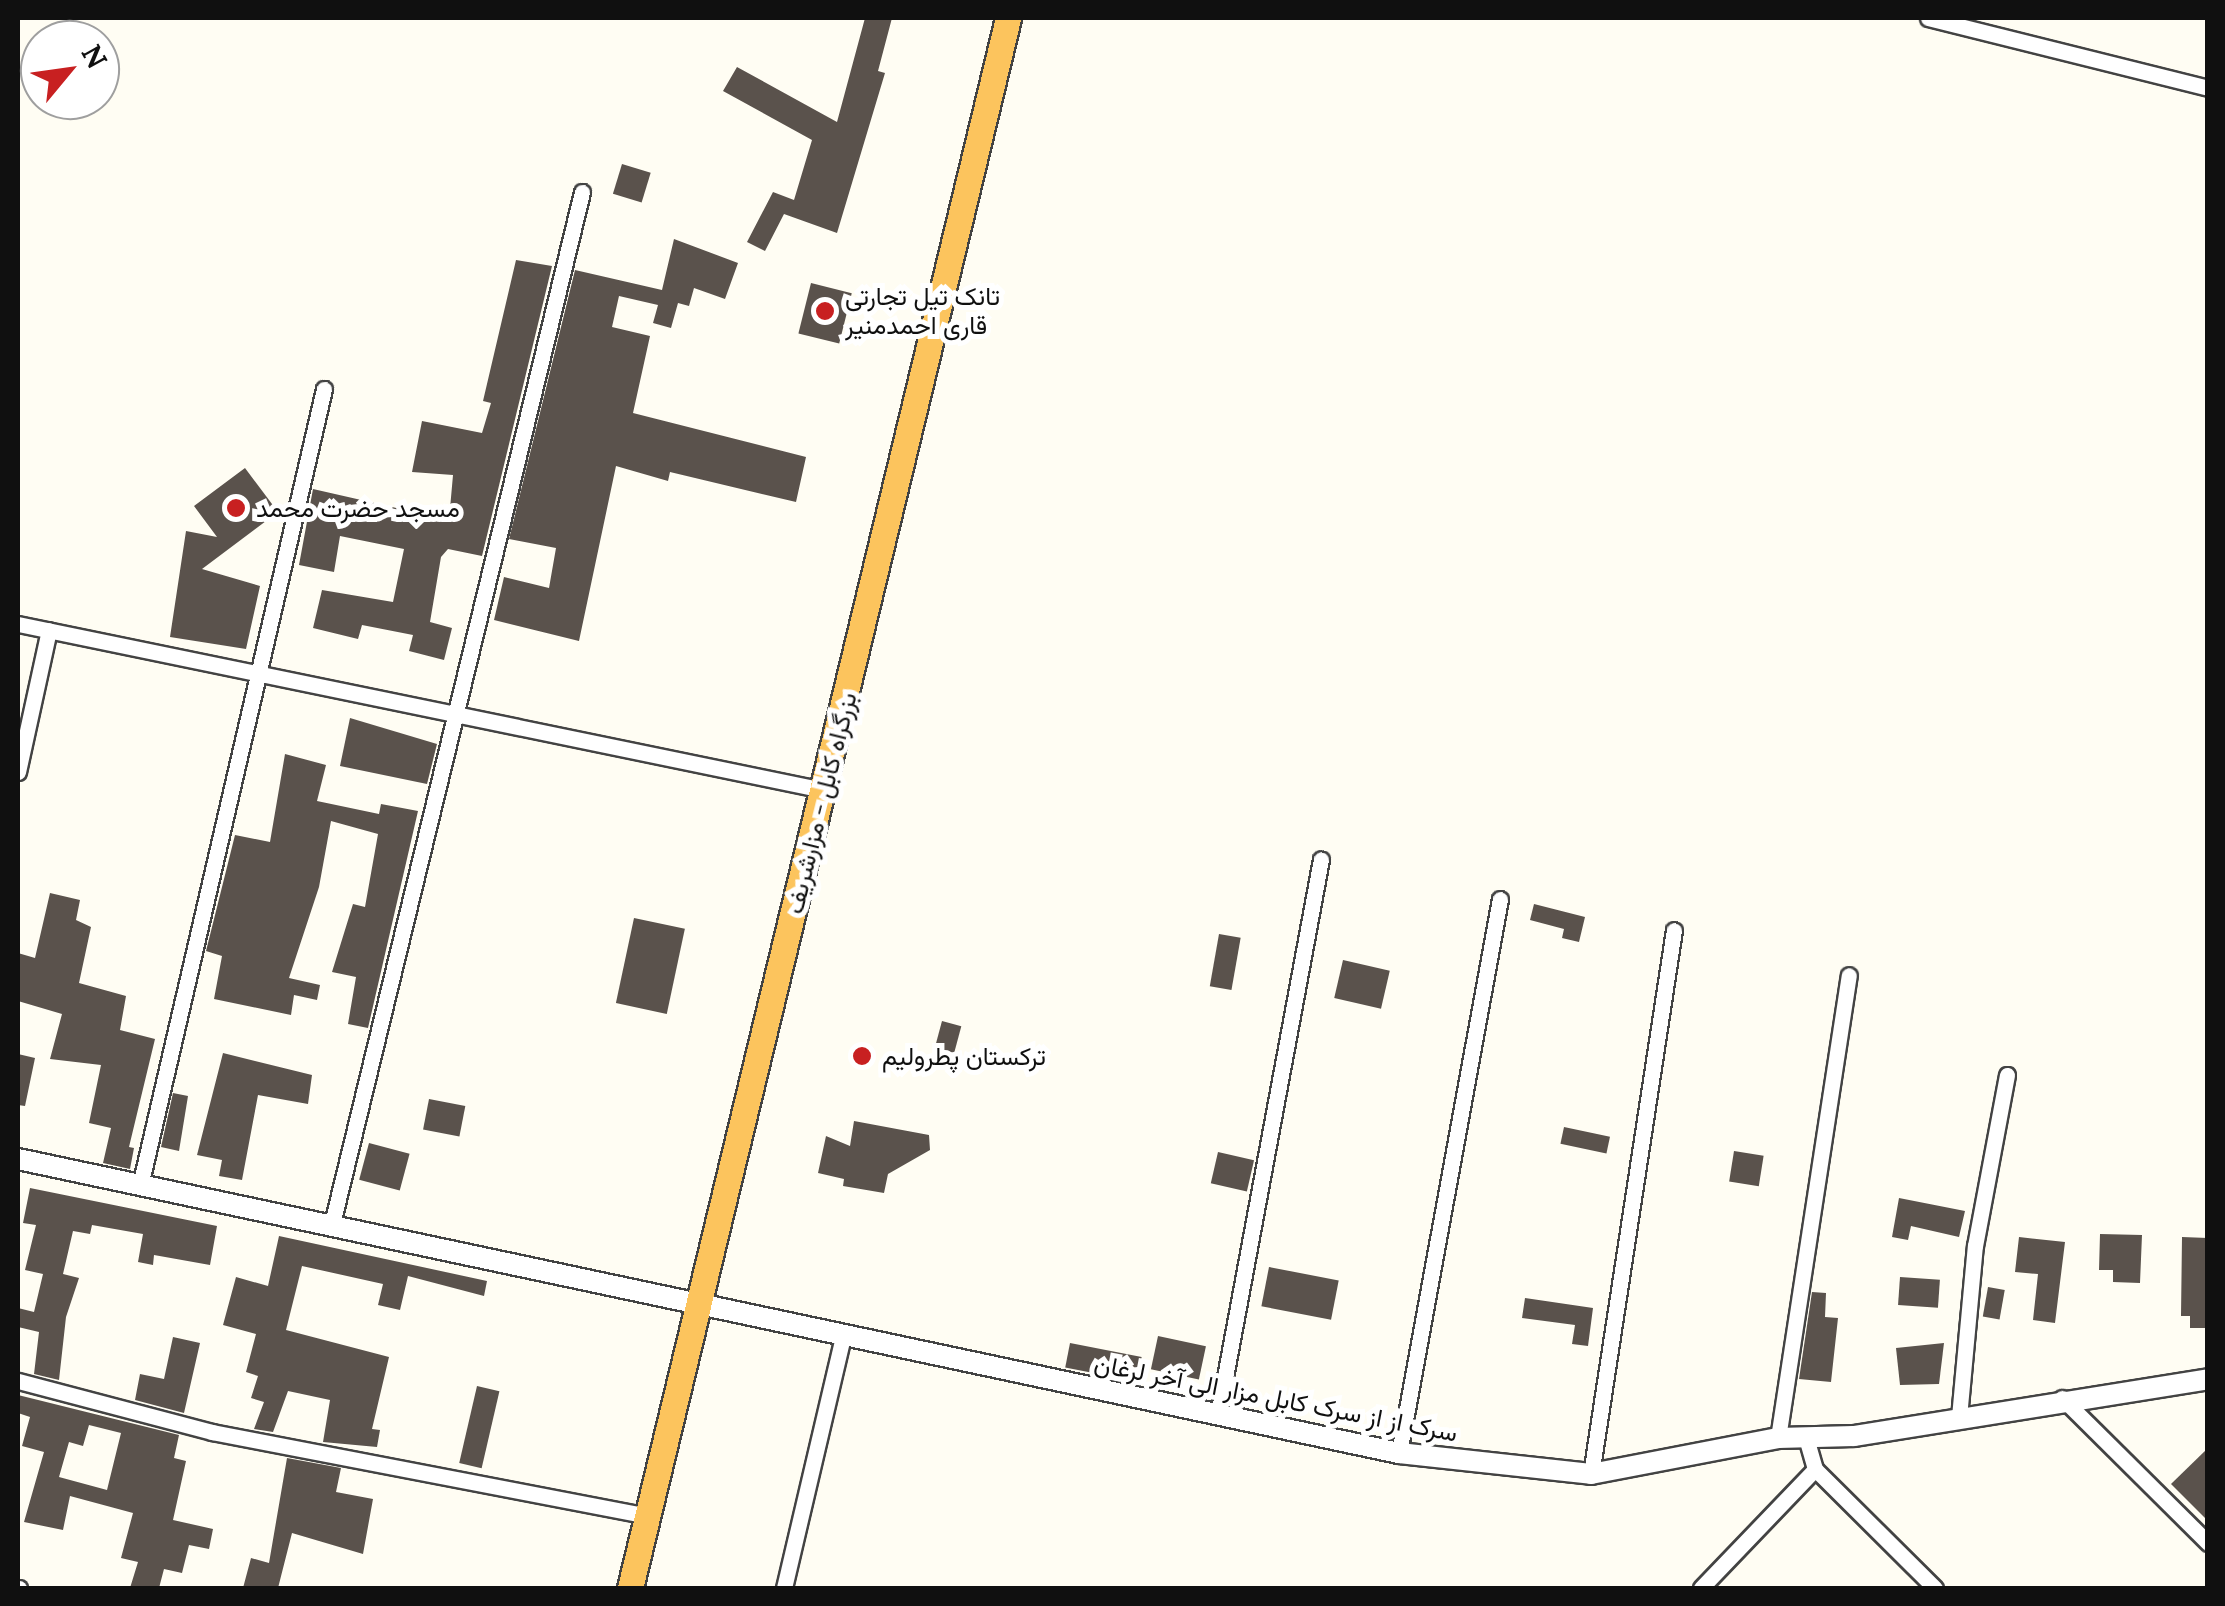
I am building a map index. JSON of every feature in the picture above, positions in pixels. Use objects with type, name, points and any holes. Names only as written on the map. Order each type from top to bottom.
[{"type":"highway","name":"بزرگراه کابل - مزارشریف","points":[[630,1588],[1008,18]]},
{"type":"street","points":[[1928,18],[2208,88]]},
{"type":"street","points":[[332,1228],[582,192]]},
{"type":"street","points":[[140,1186],[324,389]]},
{"type":"street","points":[[18,624],[824,790]]},
{"type":"street","points":[[18,772],[49,630]]},
{"type":"street","points":[[1218,1415],[1322,859]]},
{"type":"street","points":[[1399,1452],[1500,899]]},
{"type":"street","points":[[1591,1474],[1674,930]]},
{"type":"street","points":[[1778,1438],[1849,975]]},
{"type":"street","points":[[1959,1417],[1975,1246],[2007,1074]]},
{"type":"street","name":"سرک از از سرک کابل مزار الی آخر لرغان","points":[[18,1159],[695,1307],[1399,1452],[1591,1474],[1778,1438],[1959,1417],[2062,1398],[2208,1379]]},
{"type":"street","points":[[784,1588],[844,1338]]},
{"type":"street","points":[[18,1381],[212,1432],[646,1516]]},
{"type":"street","points":[[2062,1398],[2208,1543]]},
{"type":"street","points":[[1806,1437],[1814,1469],[1935,1588]]},
{"type":"street","points":[[1701,1588],[1814,1469]]},
{"type":"building","points":[[865,18],[892,18],[878,71],[885,73],[837,233],[784,214],[765,251],[747,242],[773,192],[794,200],[812,140],[723,91],[737,67],[837,122]]},
{"type":"building","points":[[622,164],[651,173],[642,202],[613,194]]},
{"type":"building","points":[[674,239],[738,263],[725,299],[694,288],[689,306],[678,303],[671,328],[653,323],[658,305],[619,296],[612,327],[650,336],[633,413],[806,457],[796,502],[670,472],[668,481],[616,466],[579,641],[494,620],[504,577],[549,588],[556,548],[509,539],[575,270],[662,290]]},
{"type":"building","points":[[516,260],[552,266],[482,556],[448,549],[441,557],[430,622],[452,628],[444,660],[409,651],[413,635],[362,625],[358,639],[313,628],[322,590],[393,602],[404,549],[340,536],[334,572],[299,565],[313,489],[449,520],[453,475],[412,472],[422,421],[482,433],[491,403],[483,401]]},
{"type":"building","points":[[811,283],[852,293],[839,344],[798,333]]},
{"type":"building","points":[[245,468],[278,512],[202,569],[260,586],[246,649],[170,637],[186,531],[217,537],[194,506]]},
{"type":"building","points":[[350,718],[437,744],[427,784],[340,766]]},
{"type":"building","points":[[285,754],[326,765],[317,801],[379,814],[381,804],[418,811],[368,1028],[348,1024],[356,977],[332,972],[353,904],[365,907],[378,834],[331,821],[319,887],[289,978],[320,985],[317,1000],[294,995],[291,1015],[214,999],[222,956],[206,951],[235,835],[270,842]]},
{"type":"building","points":[[50,893],[80,900],[76,920],[91,927],[79,983],[126,996],[120,1030],[155,1039],[129,1147],[134,1148],[130,1169],[103,1163],[111,1128],[89,1123],[101,1065],[50,1059],[62,1014],[18,1001],[18,953],[35,958]]},
{"type":"building","points":[[1534,904],[1585,917],[1579,942],[1562,938],[1564,929],[1530,920]]},
{"type":"building","points":[[634,918],[685,929],[667,1014],[616,1003]]},
{"type":"building","points":[[1219,934],[1241,938],[1231,990],[1210,986]]},
{"type":"building","points":[[1343,960],[1390,971],[1381,1009],[1334,998]]},
{"type":"building","points":[[942,1021],[961,1026],[954,1053],[935,1048]]},
{"type":"building","points":[[223,1053],[312,1075],[308,1104],[258,1095],[242,1180],[219,1176],[222,1160],[197,1155]]},
{"type":"building","points":[[18,1054],[35,1058],[25,1106],[18,1105]]},
{"type":"building","points":[[173,1093],[188,1096],[179,1151],[161,1147]]},
{"type":"building","points":[[429,1099],[465,1106],[459,1136],[423,1129]]},
{"type":"building","points":[[854,1121],[929,1135],[930,1150],[888,1174],[884,1193],[843,1186],[844,1179],[818,1173],[826,1136],[850,1146]]},
{"type":"building","points":[[1564,1127],[1610,1137],[1606,1153],[1560,1144]]},
{"type":"building","points":[[369,1143],[410,1154],[400,1191],[359,1180]]},
{"type":"building","points":[[1734,1151],[1764,1156],[1759,1186],[1729,1182]]},
{"type":"building","points":[[1218,1152],[1254,1160],[1247,1192],[1211,1183]]},
{"type":"building","points":[[30,1188],[217,1226],[210,1265],[154,1255],[153,1265],[138,1262],[143,1234],[92,1225],[90,1234],[73,1231],[63,1274],[79,1278],[66,1317],[59,1380],[34,1374],[39,1332],[18,1327],[18,1308],[34,1312],[43,1274],[25,1270],[36,1225],[23,1223]]},
{"type":"building","points":[[1899,1198],[1965,1211],[1959,1237],[1911,1226],[1908,1240],[1892,1237]]},
{"type":"building","points":[[2100,1234],[2142,1235],[2140,1283],[2113,1282],[2113,1270],[2099,1270]]},
{"type":"building","points":[[279,1236],[487,1281],[484,1296],[408,1276],[400,1310],[378,1305],[383,1284],[302,1266],[286,1330],[389,1357],[372,1429],[380,1430],[377,1447],[323,1442],[330,1400],[288,1391],[273,1432],[254,1429],[264,1402],[251,1398],[258,1376],[246,1372],[256,1334],[223,1325],[236,1277],[268,1286]]},
{"type":"building","points":[[2019,1237],[2065,1242],[2055,1323],[2033,1320],[2038,1274],[2015,1272]]},
{"type":"building","points":[[2182,1237],[2208,1238],[2208,1328],[2190,1328],[2190,1316],[2181,1316]]},
{"type":"building","points":[[1269,1267],[1339,1281],[1331,1320],[1261,1306]]},
{"type":"building","points":[[1900,1277],[1940,1280],[1938,1308],[1898,1305]]},
{"type":"building","points":[[1988,1287],[2005,1290],[2000,1319],[1983,1317]]},
{"type":"building","points":[[1812,1292],[1826,1293],[1825,1317],[1838,1318],[1831,1382],[1799,1379]]},
{"type":"building","points":[[1525,1298],[1593,1308],[1588,1346],[1572,1344],[1575,1325],[1522,1318]]},
{"type":"building","points":[[1158,1336],[1206,1346],[1199,1379],[1151,1369]]},
{"type":"building","points":[[173,1337],[200,1343],[184,1413],[135,1400],[140,1374],[164,1379]]},
{"type":"building","points":[[1070,1343],[1142,1357],[1137,1381],[1065,1368]]},
{"type":"building","points":[[1944,1343],[1939,1384],[1900,1385],[1896,1348]]},
{"type":"building","points":[[477,1386],[499,1391],[482,1468],[459,1463]]},
{"type":"building","points":[[18,1395],[179,1435],[174,1458],[186,1461],[173,1520],[213,1529],[209,1549],[189,1545],[182,1573],[164,1569],[159,1588],[130,1588],[138,1562],[121,1558],[133,1513],[70,1496],[63,1530],[24,1522],[44,1452],[22,1446],[30,1417],[18,1413]],"holes":[[[89,1425],[121,1433],[107,1490],[59,1477],[69,1442],[83,1446]]]},
{"type":"building","points":[[2208,1448],[2208,1521],[2171,1484]]},
{"type":"building","points":[[287,1458],[341,1468],[336,1492],[373,1499],[363,1554],[292,1533],[278,1588],[243,1588],[251,1558],[269,1563]]},
{"type":"place","name":"تانک تیل تجارتی قاری احمدمنیر","points":[[825,311]]},
{"type":"place","name":"مسجد حضرت محمد","points":[[236,508]]},
{"type":"place","name":"ترکستان پطرولیم","points":[[862,1056]]}]
